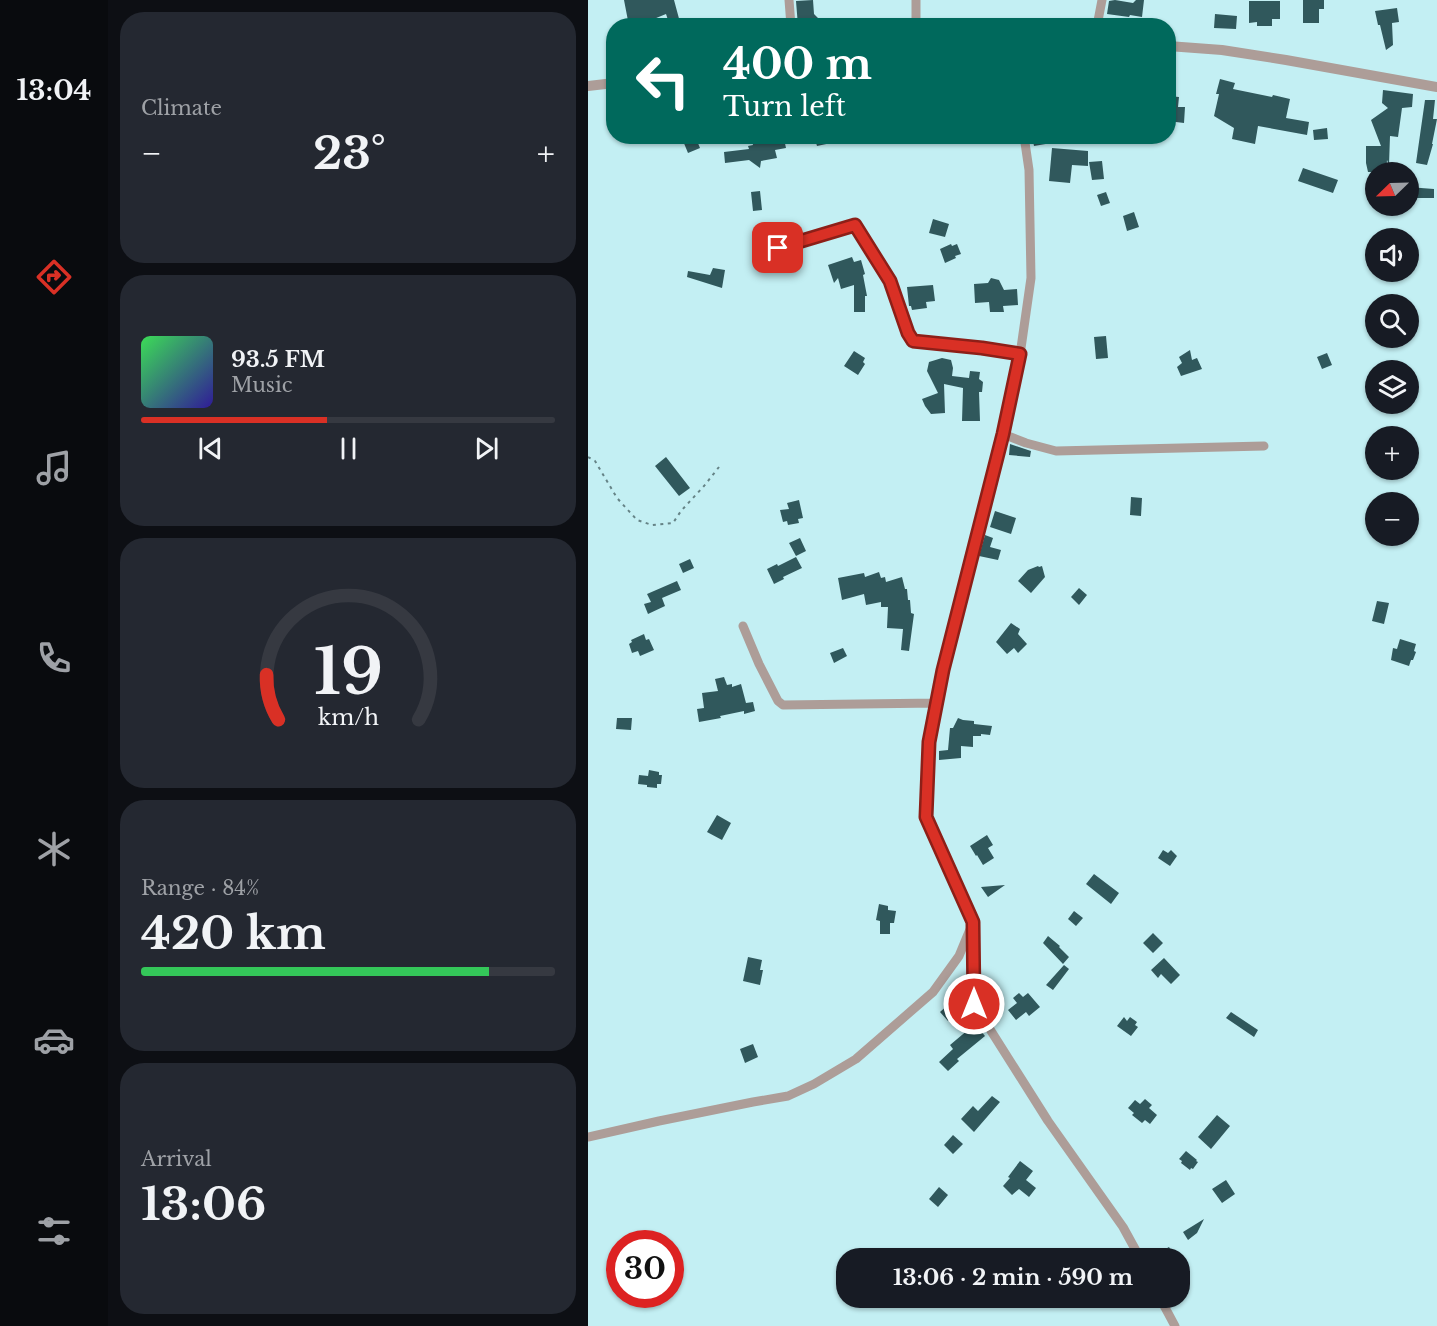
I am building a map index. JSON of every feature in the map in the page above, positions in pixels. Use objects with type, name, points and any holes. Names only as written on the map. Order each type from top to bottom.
[{"type":"street","points":[[789,0],[790,18]]},
{"type":"street","points":[[916,0],[916,18]]},
{"type":"street","points":[[1099,18],[1102,0]]},
{"type":"street","points":[[1176,47],[1222,50],[1276,58],[1437,87]]},
{"type":"street","points":[[588,86],[606,84]]},
{"type":"street","points":[[1025,144],[1029,170],[1031,278],[1020,354],[1003,434],[956,615],[929,742],[926,817],[973,922],[974,1004],[1048,1121],[1123,1227],[1135,1248]]},
{"type":"street","points":[[760,252],[855,225],[890,281],[908,333],[913,341],[971,346],[1020,354]]},
{"type":"street","points":[[1003,434],[1056,451],[1264,446]]},
{"type":"street","points":[[743,626],[759,664],[777,699],[783,705],[937,703]]},
{"type":"street","points":[[588,1137],[788,1096],[814,1084],[856,1059],[933,992],[959,956],[973,922]]},
{"type":"street","points":[[1165,1308],[1175,1326]]},
{"type":"path","points":[[588,457],[595,461],[617,498],[637,520],[652,525],[673,523],[719,467]]},
{"type":"building","points":[[624,0],[674,0],[679,18],[667,18],[666,14],[656,18],[627,18]]},
{"type":"building","points":[[813,0],[814,14],[818,18],[797,18],[796,1]]},
{"type":"building","points":[[1136,0],[1144,0],[1142,17],[1107,14],[1109,1],[1133,3]]},
{"type":"building","points":[[1303,0],[1324,0],[1324,9],[1319,9],[1319,23],[1303,23]]},
{"type":"building","points":[[1249,1],[1280,1],[1280,19],[1272,19],[1272,26],[1257,26],[1257,22],[1249,23]]},
{"type":"building","points":[[1397,8],[1399,22],[1392,23],[1393,45],[1386,50],[1375,11]]},
{"type":"building","points":[[1215,14],[1237,16],[1236,29],[1214,28]]},
{"type":"building","points":[[1220,79],[1235,83],[1233,89],[1290,99],[1286,118],[1309,122],[1307,135],[1258,126],[1255,144],[1232,139],[1234,128],[1214,116]]},
{"type":"building","points":[[1383,90],[1413,94],[1412,107],[1402,108],[1398,137],[1390,136],[1389,162],[1387,160],[1387,162],[1366,162],[1366,146],[1381,146],[1371,120],[1388,108],[1382,103]]},
{"type":"building","points":[[1176,97],[1179,97],[1178,107],[1185,107],[1184,123],[1176,122]]},
{"type":"building","points":[[1425,100],[1435,100],[1433,119],[1437,119],[1427,165],[1416,162]]},
{"type":"building","points":[[1327,128],[1328,139],[1314,140],[1313,130]]},
{"type":"building","points":[[684,144],[698,144],[700,148],[688,153]]},
{"type":"building","points":[[785,144],[786,148],[775,150],[777,158],[761,161],[760,168],[749,160],[725,163],[724,152],[749,149],[748,146]]},
{"type":"building","points":[[1052,148],[1088,151],[1088,166],[1072,165],[1070,183],[1049,181]]},
{"type":"building","points":[[1102,161],[1104,179],[1092,180],[1089,162]]},
{"type":"building","points":[[1303,168],[1338,180],[1333,193],[1298,181]]},
{"type":"building","points":[[1419,188],[1434,189],[1434,198],[1419,198]]},
{"type":"building","points":[[760,191],[762,210],[753,211],[751,192]]},
{"type":"building","points":[[1106,192],[1110,203],[1101,206],[1097,195]]},
{"type":"building","points":[[1134,212],[1139,227],[1127,231],[1123,216]]},
{"type":"building","points":[[933,219],[949,224],[945,237],[929,233]]},
{"type":"building","points":[[951,244],[952,246],[957,244],[961,254],[945,263],[940,249]]},
{"type":"building","points":[[852,257],[854,262],[861,260],[865,274],[863,275],[867,296],[865,296],[865,312],[854,312],[854,285],[841,289],[838,278],[834,283],[828,265]]},
{"type":"building","points":[[713,268],[725,270],[722,288],[687,277],[688,271],[710,275]]},
{"type":"building","points":[[991,278],[999,280],[1004,290],[1017,289],[1018,305],[1003,306],[1004,312],[990,312],[989,302],[975,303],[974,284],[988,283]]},
{"type":"building","points":[[933,285],[935,301],[926,302],[927,308],[912,310],[909,306],[907,287]]},
{"type":"building","points":[[1106,336],[1108,358],[1096,359],[1094,337]]},
{"type":"building","points":[[1190,350],[1192,360],[1197,358],[1202,369],[1181,376],[1177,367],[1182,363],[1179,357]]},
{"type":"building","points":[[854,351],[865,358],[863,362],[865,364],[858,375],[844,366]]},
{"type":"building","points":[[1327,353],[1332,365],[1322,369],[1317,357]]},
{"type":"building","points":[[942,358],[951,360],[952,376],[969,378],[970,371],[980,372],[979,379],[983,382],[982,392],[979,392],[980,421],[962,421],[963,388],[944,384],[945,413],[931,414],[925,406],[922,399],[938,393],[927,371],[929,362]]},
{"type":"building","points":[[1010,444],[1031,451],[1030,457],[1009,455]]},
{"type":"building","points":[[666,457],[690,488],[679,496],[655,466]]},
{"type":"building","points":[[1131,497],[1142,498],[1141,516],[1130,515]]},
{"type":"building","points":[[799,500],[803,518],[798,519],[799,523],[788,525],[787,521],[783,522],[780,510],[789,509],[787,503]]},
{"type":"building","points":[[995,511],[1016,518],[1011,534],[990,527]]},
{"type":"building","points":[[985,535],[993,538],[990,547],[1001,550],[998,560],[979,556]]},
{"type":"building","points":[[800,538],[806,551],[796,556],[789,543]]},
{"type":"building","points":[[796,557],[802,568],[774,584],[767,569]]},
{"type":"building","points":[[690,559],[694,568],[683,573],[679,564]]},
{"type":"building","points":[[1042,566],[1045,577],[1031,593],[1018,581],[1028,570]]},
{"type":"building","points":[[879,572],[881,578],[885,577],[886,582],[902,577],[905,589],[907,589],[911,613],[914,614],[909,651],[901,650],[903,629],[887,628],[888,607],[881,607],[881,602],[866,605],[864,594],[842,600],[838,578],[864,573],[865,577]]},
{"type":"building","points":[[677,581],[681,590],[662,598],[665,606],[648,614],[644,604],[651,602],[647,594]]},
{"type":"building","points":[[1079,588],[1087,595],[1079,605],[1071,597]]},
{"type":"building","points":[[1377,601],[1389,603],[1384,624],[1372,621]]},
{"type":"building","points":[[1011,623],[1020,629],[1018,634],[1027,644],[1018,653],[1014,648],[1007,654],[996,642]]},
{"type":"building","points":[[644,634],[654,650],[640,656],[638,651],[632,653],[629,644],[631,640]]},
{"type":"building","points":[[1400,639],[1416,644],[1414,651],[1416,652],[1409,666],[1391,660],[1393,648],[1397,649]]},
{"type":"building","points":[[843,648],[847,656],[834,663],[830,653]]},
{"type":"building","points":[[724,677],[727,685],[732,684],[732,687],[741,684],[746,703],[753,702],[755,711],[744,714],[744,711],[699,722],[697,709],[704,708],[702,693],[718,691],[715,679]]},
{"type":"building","points":[[617,718],[632,718],[631,730],[616,729]]},
{"type":"building","points":[[958,718],[974,721],[974,724],[992,726],[990,735],[973,736],[973,747],[961,746],[961,758],[939,760],[939,751],[948,750],[950,728],[953,728]]},
{"type":"building","points":[[649,770],[662,775],[661,784],[657,784],[657,788],[638,784],[639,775],[648,776]]},
{"type":"building","points":[[717,815],[731,823],[722,840],[707,832]]},
{"type":"building","points":[[987,835],[993,845],[988,848],[994,858],[983,865],[970,846]]},
{"type":"building","points":[[1163,850],[1168,853],[1171,850],[1177,856],[1170,866],[1158,858]]},
{"type":"building","points":[[1094,874],[1119,893],[1111,904],[1086,884]]},
{"type":"building","points":[[1005,885],[988,897],[981,887]]},
{"type":"building","points":[[879,904],[888,906],[888,910],[896,911],[894,923],[890,923],[890,934],[880,934],[880,921],[876,920]]},
{"type":"building","points":[[1074,911],[1083,918],[1076,926],[1068,919]]},
{"type":"building","points":[[1153,933],[1163,943],[1153,953],[1143,943]]},
{"type":"building","points":[[1048,936],[1069,957],[1063,964],[1043,943]]},
{"type":"building","points":[[748,957],[762,960],[760,985],[743,981]]},
{"type":"building","points":[[1164,958],[1180,975],[1171,984],[1161,974],[1158,978],[1151,970]]},
{"type":"building","points":[[1064,965],[1069,969],[1053,990],[1046,985]]},
{"type":"building","points":[[1019,993],[1023,997],[1028,993],[1040,1007],[1029,1016],[1026,1012],[1016,1020],[1008,1010],[1017,1003],[1013,998]]},
{"type":"building","points":[[949,1004],[957,1012],[948,1021],[940,1012]]},
{"type":"building","points":[[1231,1012],[1258,1030],[1254,1037],[1226,1018]]},
{"type":"building","points":[[1124,1017],[1127,1021],[1130,1017],[1137,1022],[1135,1025],[1138,1027],[1131,1036],[1117,1026]]},
{"type":"building","points":[[975,1024],[985,1036],[957,1059],[959,1061],[948,1071],[939,1062],[953,1049],[950,1045]]},
{"type":"building","points":[[753,1044],[758,1057],[745,1063],[740,1049]]},
{"type":"building","points":[[992,1096],[1000,1102],[974,1132],[961,1119],[973,1106],[978,1111]]},
{"type":"building","points":[[1145,1099],[1152,1105],[1149,1108],[1157,1115],[1150,1124],[1145,1120],[1142,1123],[1132,1115],[1134,1113],[1128,1108],[1135,1100],[1140,1104]]},
{"type":"building","points":[[1217,1115],[1230,1126],[1211,1149],[1198,1137]]},
{"type":"building","points":[[953,1135],[963,1144],[953,1154],[944,1145]]},
{"type":"building","points":[[1186,1151],[1198,1162],[1190,1170],[1179,1159]]},
{"type":"building","points":[[1020,1161],[1033,1171],[1026,1180],[1036,1188],[1029,1197],[1019,1189],[1012,1195],[1003,1186]]},
{"type":"building","points":[[1226,1180],[1235,1194],[1222,1203],[1212,1189]]},
{"type":"building","points":[[939,1187],[948,1195],[938,1207],[929,1199]]},
{"type":"building","points":[[1204,1219],[1197,1233],[1188,1240],[1183,1232]]},
{"type":"route","points":[[778,248],[855,225],[890,281],[908,333],[913,341],[1020,354],[1003,434],[943,670],[929,742],[926,817],[973,922],[974,1004]]}]
